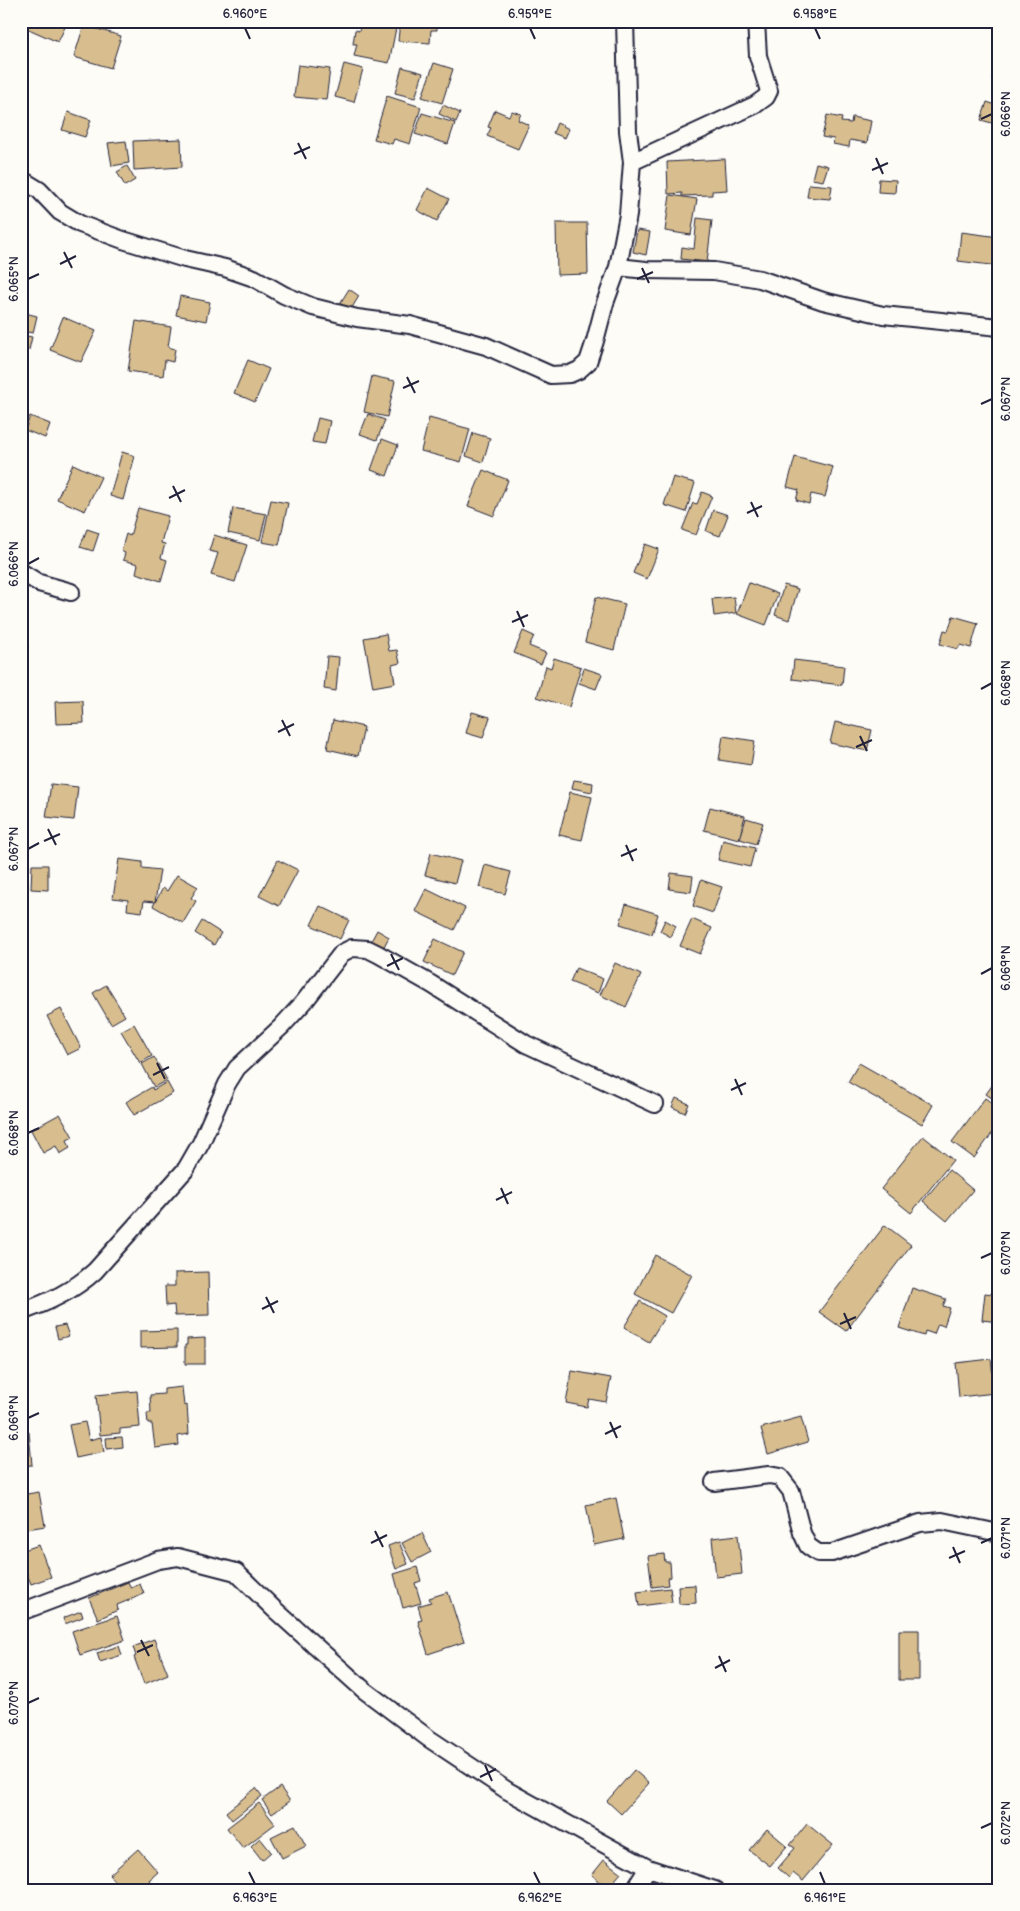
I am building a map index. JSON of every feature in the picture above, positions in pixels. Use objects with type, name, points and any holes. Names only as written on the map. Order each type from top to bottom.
[{"type":"street","points":[[21,179],[39,190],[60,212],[80,224],[123,240],[185,259],[225,268],[254,278],[284,295],[313,307],[357,318],[410,325],[486,346],[551,374],[570,374],[579,370],[588,362],[596,341],[605,303],[618,267],[628,215],[632,162],[628,132],[625,21]]},
{"type":"street","points":[[632,162],[755,106],[766,97],[768,91],[758,56],[756,21]]},
{"type":"street","points":[[618,267],[646,270],[714,271],[760,279],[823,301],[883,315],[999,327]]},
{"type":"street","points":[[21,572],[39,583],[70,592]]},
{"type":"street","points":[[21,1312],[56,1299],[81,1285],[96,1272],[186,1169],[201,1143],[227,1084],[237,1068],[281,1027],[304,1002],[342,953],[352,948],[368,949],[378,954],[431,984],[526,1044],[655,1104]]},
{"type":"street","points":[[714,1482],[769,1475],[780,1477],[790,1491],[802,1533],[808,1546],[818,1553],[832,1553],[920,1523],[942,1521],[999,1533]]},
{"type":"street","points":[[21,1610],[26,1610],[158,1560],[178,1557],[236,1572],[364,1690],[428,1738],[508,1790],[648,1868],[715,1890]]},
{"type":"street","points":[[634,1890],[648,1868]]},
{"type":"building","points":[[27,21],[68,21],[58,42],[24,27]]},
{"type":"building","points":[[361,21],[396,28],[389,63],[354,56],[357,44],[353,44],[355,30],[359,31]]},
{"type":"building","points":[[400,21],[437,21],[437,30],[431,30],[430,43],[398,41]]},
{"type":"building","points":[[84,25],[121,36],[111,68],[74,57]]},
{"type":"building","points":[[996,57],[999,57],[999,80],[992,79]]},
{"type":"building","points":[[434,63],[453,69],[442,103],[422,97]]},
{"type":"building","points":[[344,64],[363,69],[354,102],[335,97]]},
{"type":"building","points":[[298,65],[330,69],[326,100],[294,97]]},
{"type":"building","points":[[402,67],[423,73],[415,98],[395,93]]},
{"type":"building","points":[[387,96],[421,107],[410,144],[394,139],[392,144],[374,139]]},
{"type":"building","points":[[987,102],[999,106],[999,125],[981,120]]},
{"type":"building","points":[[443,105],[460,113],[456,122],[439,114]]},
{"type":"building","points":[[495,110],[509,116],[512,111],[521,114],[518,120],[529,125],[518,149],[487,136],[491,128],[488,127]]},
{"type":"building","points":[[68,112],[91,120],[85,137],[62,130]]},
{"type":"building","points":[[422,113],[455,123],[448,144],[415,134]]},
{"type":"building","points":[[827,115],[842,118],[841,122],[851,123],[852,117],[871,121],[867,143],[850,140],[849,147],[833,144],[834,139],[822,137]]},
{"type":"building","points":[[557,123],[569,129],[565,138],[553,133]]},
{"type":"building","points":[[181,139],[182,167],[134,170],[133,141]]},
{"type":"building","points":[[126,141],[129,163],[112,166],[108,143]]},
{"type":"building","points":[[725,159],[727,190],[712,191],[712,195],[682,196],[682,193],[668,194],[667,162]]},
{"type":"building","points":[[816,163],[828,166],[823,181],[812,179]]},
{"type":"building","points":[[127,166],[135,180],[125,186],[117,172]]},
{"type":"building","points":[[879,179],[896,180],[895,193],[878,192]]},
{"type":"building","points":[[809,184],[832,186],[830,199],[807,197]]},
{"type":"building","points":[[428,188],[449,199],[437,221],[417,210]]},
{"type":"building","points":[[670,195],[697,199],[691,235],[665,231]]},
{"type":"building","points":[[697,218],[712,220],[707,262],[681,259],[682,247],[694,249]]},
{"type":"building","points":[[556,223],[587,223],[588,274],[557,275]]},
{"type":"building","points":[[637,230],[650,232],[646,255],[633,252]]},
{"type":"building","points":[[961,232],[999,237],[999,266],[958,261]]},
{"type":"building","points":[[349,289],[359,296],[350,311],[339,305]]},
{"type":"building","points":[[180,296],[210,302],[206,321],[176,315]]},
{"type":"building","points":[[21,312],[37,316],[33,333],[21,331]]},
{"type":"building","points":[[63,317],[96,331],[81,362],[50,350]]},
{"type":"building","points":[[136,321],[171,327],[168,347],[175,349],[173,362],[165,360],[163,376],[128,371]]},
{"type":"building","points":[[21,335],[32,337],[29,350],[21,348]]},
{"type":"building","points":[[248,360],[269,369],[255,402],[234,393]]},
{"type":"building","points":[[372,376],[395,381],[387,417],[364,412]]},
{"type":"building","points":[[368,414],[385,420],[377,440],[360,434]]},
{"type":"building","points":[[30,416],[50,424],[45,438],[25,430]]},
{"type":"building","points":[[318,418],[330,421],[325,444],[312,442]]},
{"type":"building","points":[[429,418],[470,429],[461,462],[421,451]]},
{"type":"building","points":[[473,433],[490,438],[483,462],[466,456]]},
{"type":"building","points":[[382,439],[398,445],[387,476],[371,470]]},
{"type":"building","points":[[122,452],[135,456],[123,500],[110,496]]},
{"type":"building","points":[[795,457],[833,467],[825,497],[811,494],[809,504],[796,500],[799,490],[787,487]]},
{"type":"building","points":[[73,464],[101,477],[85,511],[57,499]]},
{"type":"building","points":[[483,470],[508,480],[494,516],[468,506]]},
{"type":"building","points":[[673,477],[695,483],[686,512],[664,505]]},
{"type":"building","points":[[702,492],[712,496],[696,535],[682,530],[693,503],[697,504]]},
{"type":"building","points":[[271,500],[288,503],[279,545],[262,542]]},
{"type":"building","points":[[138,508],[168,516],[161,543],[165,544],[161,558],[167,560],[161,581],[136,573],[138,564],[123,560],[125,553],[121,551],[126,534],[130,536]]},
{"type":"building","points":[[233,508],[266,514],[260,540],[228,533]]},
{"type":"building","points":[[713,510],[728,515],[720,536],[706,531]]},
{"type":"building","points":[[87,529],[99,533],[93,551],[80,547]]},
{"type":"building","points":[[214,535],[247,545],[235,582],[211,575],[218,553],[209,551]]},
{"type":"building","points":[[645,544],[659,549],[647,579],[633,573]]},
{"type":"building","points":[[749,583],[778,594],[766,625],[737,614]]},
{"type":"building","points":[[784,585],[798,589],[789,620],[775,615]]},
{"type":"building","points":[[596,597],[625,604],[614,650],[585,642]]},
{"type":"building","points":[[734,597],[736,613],[714,616],[712,599]]},
{"type":"building","points":[[953,616],[978,623],[971,648],[960,645],[958,649],[940,644],[944,630],[948,631]]},
{"type":"building","points":[[523,631],[534,636],[529,646],[546,653],[541,664],[514,653]]},
{"type":"building","points":[[21,634],[25,635],[23,646],[28,647],[23,670],[21,669]]},
{"type":"building","points":[[386,634],[389,651],[397,650],[400,663],[392,665],[395,683],[373,687],[364,638]]},
{"type":"building","points":[[327,656],[339,657],[336,691],[324,689]]},
{"type":"building","points":[[554,658],[581,667],[569,707],[537,697],[546,666],[551,668]]},
{"type":"building","points":[[794,660],[844,666],[842,685],[792,679]]},
{"type":"building","points":[[584,668],[602,674],[596,689],[579,683]]},
{"type":"building","points":[[83,701],[84,723],[56,724],[55,702]]},
{"type":"building","points":[[472,712],[490,717],[483,738],[466,733]]},
{"type":"building","points":[[333,720],[364,727],[358,756],[327,749]]},
{"type":"building","points":[[835,722],[872,730],[867,751],[830,743]]},
{"type":"building","points":[[723,736],[755,741],[751,765],[719,760]]},
{"type":"building","points":[[574,780],[593,783],[592,792],[572,788]]},
{"type":"building","points":[[51,784],[78,787],[74,820],[46,817]]},
{"type":"building","points":[[570,792],[592,797],[582,840],[559,835]]},
{"type":"building","points":[[710,807],[745,816],[739,839],[704,830]]},
{"type":"building","points":[[746,818],[763,823],[756,844],[740,839]]},
{"type":"building","points":[[723,840],[755,848],[750,867],[718,860]]},
{"type":"building","points":[[431,853],[461,861],[455,883],[425,875]]},
{"type":"building","points":[[119,859],[142,862],[142,868],[160,870],[155,902],[144,901],[142,912],[127,910],[128,900],[113,898]]},
{"type":"building","points":[[278,860],[298,870],[279,906],[259,896]]},
{"type":"building","points":[[32,865],[48,865],[48,890],[31,889]]},
{"type":"building","points":[[485,865],[511,872],[505,894],[479,887]]},
{"type":"building","points":[[671,873],[693,876],[691,892],[669,889]]},
{"type":"building","points":[[177,875],[198,887],[191,898],[196,901],[183,923],[153,906],[163,888],[167,891]]},
{"type":"building","points":[[701,880],[722,887],[713,913],[693,906]]},
{"type":"building","points":[[426,889],[465,908],[454,930],[415,911]]},
{"type":"building","points":[[626,904],[658,914],[652,934],[620,924]]},
{"type":"building","points":[[320,906],[349,920],[340,939],[311,925]]},
{"type":"building","points":[[692,919],[712,928],[700,954],[680,946]]},
{"type":"building","points":[[665,920],[676,926],[671,937],[660,931]]},
{"type":"building","points":[[202,921],[221,933],[214,945],[195,933]]},
{"type":"building","points":[[377,930],[389,937],[382,950],[370,943]]},
{"type":"building","points":[[435,939],[463,952],[452,975],[424,962]]},
{"type":"building","points":[[615,963],[641,975],[626,1007],[600,995]]},
{"type":"building","points":[[576,968],[603,979],[598,993],[570,982]]},
{"type":"building","points":[[106,985],[125,1016],[111,1024],[93,993]]},
{"type":"building","points":[[61,1009],[81,1048],[67,1055],[47,1016]]},
{"type":"building","points":[[134,1024],[152,1056],[140,1063],[121,1031]]},
{"type":"building","points":[[154,1057],[167,1080],[154,1087],[142,1064]]},
{"type":"building","points":[[859,1063],[933,1105],[922,1124],[848,1082]]},
{"type":"building","points":[[999,1076],[999,1103],[986,1094]]},
{"type":"building","points":[[167,1082],[173,1093],[134,1115],[126,1102],[152,1087],[153,1090]]},
{"type":"building","points":[[676,1098],[689,1104],[685,1113],[672,1107]]},
{"type":"building","points":[[985,1098],[999,1108],[999,1124],[974,1158],[952,1142]]},
{"type":"building","points":[[60,1114],[73,1137],[67,1140],[70,1148],[60,1154],[56,1146],[43,1153],[31,1130]]},
{"type":"building","points":[[923,1136],[953,1160],[911,1213],[881,1189]]},
{"type":"building","points":[[949,1170],[973,1190],[947,1221],[923,1201]]},
{"type":"building","points":[[885,1225],[911,1245],[846,1331],[819,1312]]},
{"type":"building","points":[[655,1255],[692,1275],[671,1313],[635,1294]]},
{"type":"building","points":[[208,1272],[209,1315],[175,1316],[174,1305],[166,1306],[165,1286],[175,1286],[175,1273]]},
{"type":"building","points":[[912,1288],[946,1299],[943,1306],[950,1308],[944,1326],[938,1324],[934,1334],[925,1331],[924,1336],[899,1328]]},
{"type":"building","points":[[985,1293],[999,1295],[999,1322],[982,1320]]},
{"type":"building","points":[[640,1301],[665,1316],[649,1342],[624,1327]]},
{"type":"building","points":[[65,1325],[69,1336],[58,1339],[55,1327]]},
{"type":"building","points":[[177,1330],[177,1347],[140,1348],[140,1331]]},
{"type":"building","points":[[205,1338],[205,1364],[185,1364],[185,1345],[187,1345],[187,1339]]},
{"type":"building","points":[[991,1359],[995,1393],[959,1397],[956,1363]]},
{"type":"building","points":[[572,1371],[611,1378],[606,1402],[589,1399],[587,1407],[566,1403]]},
{"type":"building","points":[[182,1387],[184,1406],[187,1405],[189,1434],[178,1436],[179,1445],[155,1448],[152,1424],[148,1424],[147,1413],[151,1413],[150,1395],[164,1394],[164,1389]]},
{"type":"building","points":[[137,1391],[140,1427],[120,1429],[120,1433],[100,1435],[96,1395]]},
{"type":"building","points":[[801,1417],[808,1442],[768,1454],[761,1428]]},
{"type":"building","points":[[85,1422],[89,1440],[101,1437],[104,1452],[76,1458],[69,1425]]},
{"type":"building","points":[[29,1432],[32,1465],[21,1466],[21,1433]]},
{"type":"building","points":[[122,1437],[123,1447],[107,1449],[106,1438]]},
{"type":"building","points":[[39,1492],[45,1526],[21,1530],[21,1495]]},
{"type":"building","points":[[616,1498],[624,1539],[594,1545],[586,1505]]},
{"type":"building","points":[[422,1533],[431,1552],[412,1562],[402,1543]]},
{"type":"building","points":[[738,1535],[742,1574],[716,1577],[712,1538]]},
{"type":"building","points":[[399,1542],[408,1564],[396,1569],[388,1546]]},
{"type":"building","points":[[39,1545],[51,1577],[31,1584],[21,1559],[21,1551]]},
{"type":"building","points":[[664,1554],[665,1562],[670,1562],[671,1577],[667,1578],[668,1585],[652,1587],[648,1556]]},
{"type":"building","points":[[417,1567],[421,1581],[415,1583],[421,1603],[403,1608],[394,1574]]},
{"type":"building","points":[[128,1582],[131,1588],[140,1584],[144,1594],[117,1605],[118,1610],[98,1619],[89,1598]]},
{"type":"building","points":[[695,1585],[696,1603],[679,1604],[678,1586]]},
{"type":"building","points":[[670,1588],[672,1602],[639,1606],[637,1592]]},
{"type":"building","points":[[448,1592],[464,1642],[428,1654],[418,1621],[422,1620],[418,1606],[431,1602],[429,1598]]},
{"type":"building","points":[[81,1611],[83,1617],[65,1624],[63,1618]]},
{"type":"building","points":[[117,1616],[125,1640],[80,1655],[72,1631]]},
{"type":"building","points":[[899,1630],[919,1630],[919,1680],[899,1680]]},
{"type":"building","points":[[154,1639],[168,1674],[144,1684],[134,1657],[136,1656],[133,1647]]},
{"type":"building","points":[[119,1646],[122,1655],[100,1662],[97,1653]]},
{"type":"building","points":[[634,1770],[649,1783],[621,1814],[607,1801]]},
{"type":"building","points":[[280,1787],[290,1801],[272,1814],[262,1800]]},
{"type":"building","points":[[256,1788],[262,1796],[232,1820],[226,1812]]},
{"type":"building","points":[[259,1803],[275,1824],[243,1848],[227,1828]]},
{"type":"building","points":[[807,1824],[833,1845],[803,1881],[793,1873],[789,1878],[778,1868],[795,1848],[790,1845]]},
{"type":"building","points":[[295,1825],[306,1846],[282,1858],[271,1837]]},
{"type":"building","points":[[767,1829],[787,1846],[770,1866],[749,1850]]},
{"type":"building","points":[[260,1838],[271,1852],[262,1860],[251,1846]]},
{"type":"building","points":[[138,1849],[158,1872],[149,1880],[153,1885],[148,1890],[123,1890],[109,1875]]},
{"type":"building","points":[[604,1860],[621,1873],[608,1888],[592,1875]]},
{"type":"building","points":[[651,1882],[664,1890],[647,1890]]}]
